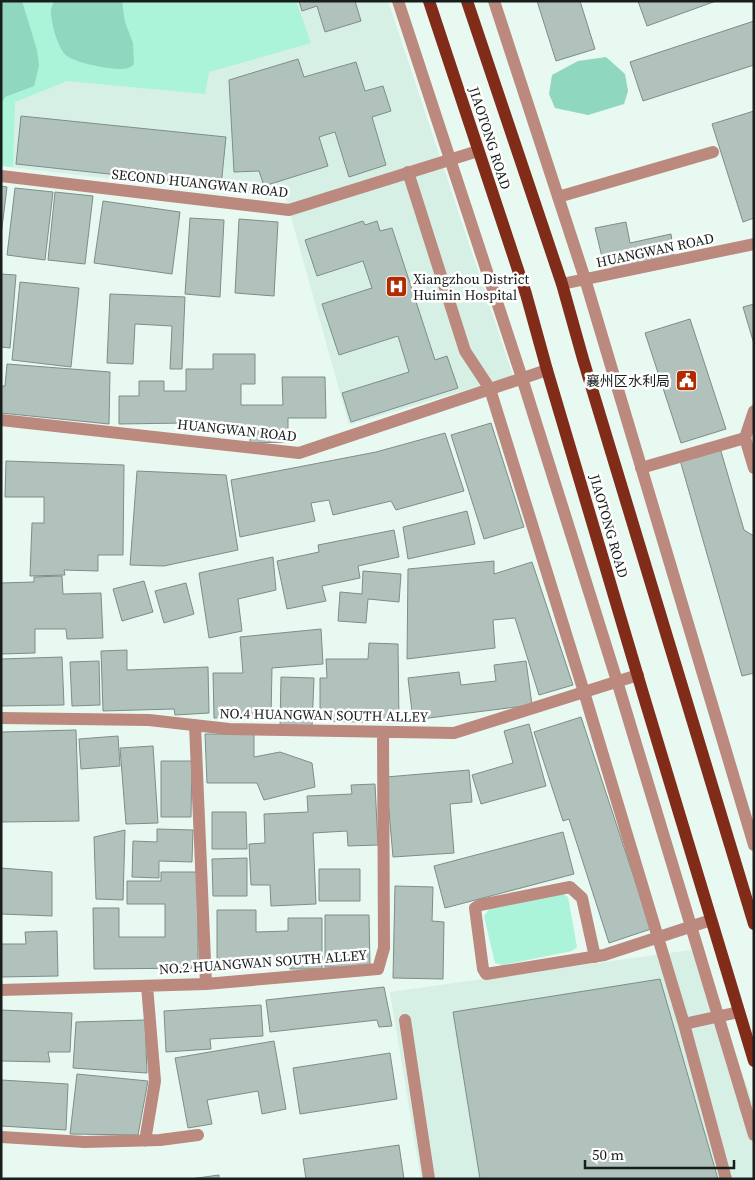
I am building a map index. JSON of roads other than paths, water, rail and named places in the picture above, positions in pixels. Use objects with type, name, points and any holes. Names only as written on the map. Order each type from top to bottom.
[{"type":"main road","name":"JIAOTONG ROAD","points":[[429,1],[526,294],[547,370],[754,1061]]},
{"type":"main road","name":"JIAOTONG ROAD","points":[[467,1],[562,284],[754,924]]},
{"type":"street","points":[[398,1],[522,378],[617,681],[754,1135]]},
{"type":"street","points":[[494,1],[585,279],[754,845]]},
{"type":"street","name":"SECOND HUANGWAN ROAD","points":[[1,176],[289,210],[478,151]]},
{"type":"street","points":[[558,198],[713,152]]},
{"type":"street","points":[[408,172],[465,352],[490,389],[659,937],[726,1179]]},
{"type":"street","name":"HUANGWAN ROAD","points":[[562,284],[754,244]]},
{"type":"street","name":"HUANGWAN ROAD","points":[[1,420],[299,453],[547,370]]},
{"type":"street","points":[[754,411],[745,438],[754,468]]},
{"type":"street","points":[[641,468],[745,438]]},
{"type":"street","name":"NO.4 HUANGWAN SOUTH ALLEY","points":[[1,718],[149,720],[229,729],[454,733],[638,675]]},
{"type":"street","points":[[195,725],[206,984]]},
{"type":"street","name":"NO.2 HUANGWAN SOUTH ALLEY","points":[[1,990],[206,984],[378,969],[384,948],[383,732]]},
{"type":"street","points":[[595,957],[582,898],[570,887],[480,905],[475,908],[482,969],[486,974],[595,957],[604,955],[711,920]]},
{"type":"street","points":[[145,1141],[154,1081],[147,986]]},
{"type":"street","points":[[684,1024],[739,1012]]},
{"type":"street","points":[[405,1020],[429,1179]]},
{"type":"street","points":[[1,1137],[85,1142],[160,1140],[198,1134]]},
{"type":"place","name":"Xiangzhou District Huimin Hospital","points":[[397,287]]},
{"type":"place","name":"襄州区水利局","points":[[686,381]]}]
